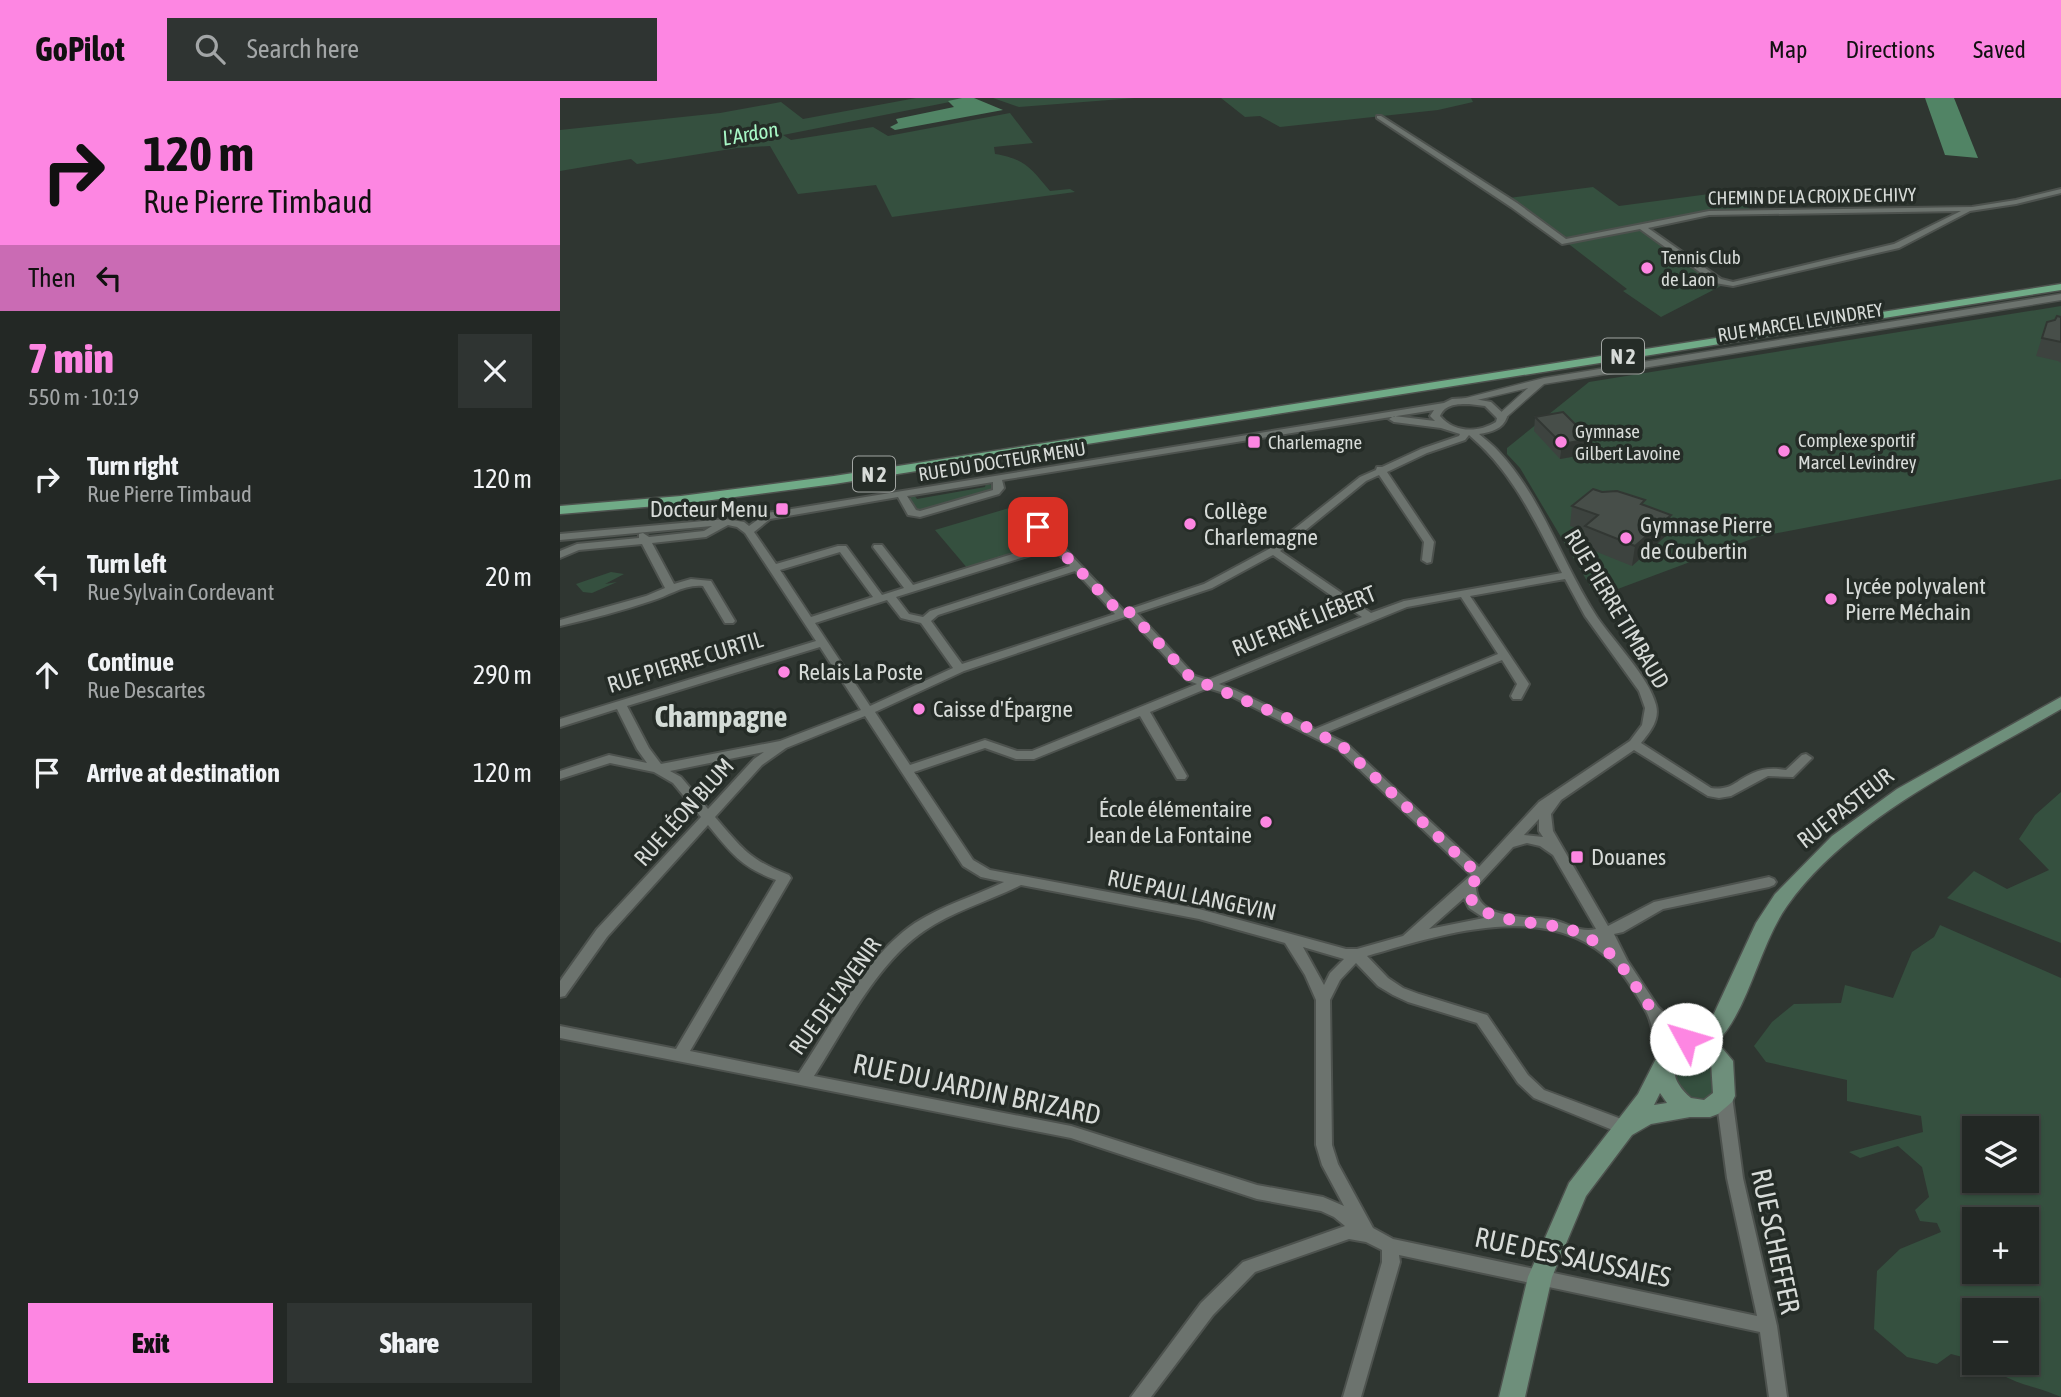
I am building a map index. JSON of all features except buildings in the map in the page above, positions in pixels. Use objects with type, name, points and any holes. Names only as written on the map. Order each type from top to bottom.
[{"type":"main road","name":"N 2","points":[[560,510],[681,500],[846,479],[2061,287]]},
{"type":"main road","name":"RUE PASTEUR","points":[[1693,1043],[1715,1032],[1725,1016],[1756,942],[1772,914],[1832,847],[1903,793],[2061,702]]},
{"type":"main road","name":"RUE PASTEUR","points":[[1722,1061],[1725,1016]]},
{"type":"main road","points":[[1512,1397],[1540,1277],[1577,1190],[1656,1086],[1672,1050],[1693,1043],[1716,1052],[1722,1061],[1724,1096],[1709,1109],[1689,1108],[1645,1116],[1626,1128]]},
{"type":"main road","points":[[1665,1064],[1667,1089],[1689,1108]]},
{"type":"street","points":[[1379,117],[1566,242]]},
{"type":"street","name":"CHEMIN DE LA CROIX DE CHIVY","points":[[1566,242],[1709,213],[1972,209],[2061,191]]},
{"type":"street","points":[[1641,226],[1718,281],[1733,284],[1896,246],[1972,209]]},
{"type":"street","name":"RUE MARCEL LEVINDREY","points":[[1460,401],[1544,381],[2061,297]]},
{"type":"street","points":[[1469,432],[1499,421],[1544,381]]},
{"type":"street","points":[[1442,445],[1449,435],[1436,412],[1445,405],[1460,401],[1488,404],[1499,421]]},
{"type":"street","name":"RUE DU DOCTEUR MENU","points":[[749,531],[767,516],[1445,405]]},
{"type":"street","name":"RUE DU DOCTEUR MENU","points":[[1373,418],[1443,426],[1469,432]]},
{"type":"street","points":[[1496,454],[1492,440],[1499,421]]},
{"type":"street","name":"RUE LÉON BLUM","points":[[560,992],[601,933],[758,762],[782,745],[868,711],[960,669],[1208,586],[1273,551],[1363,478],[1380,469],[1462,439],[1469,432]]},
{"type":"street","name":"RUE PIERRE TIMBAUD","points":[[1405,941],[1475,881],[1530,817],[1634,744],[1647,726],[1651,708],[1648,699],[1591,616],[1523,491],[1496,454],[1469,432]]},
{"type":"street","name":"RUE LÉON BLUM","points":[[1442,445],[1461,441],[1483,445]]},
{"type":"street","points":[[1380,469],[1429,542],[1427,560]]},
{"type":"street","points":[[902,495],[912,513],[920,514],[996,492],[999,488],[997,480]]},
{"type":"street","points":[[1022,510],[1182,671],[1318,732],[1343,747],[1475,881],[1469,898],[1474,905],[1503,919],[1558,926],[1586,937],[1624,965]]},
{"type":"street","points":[[560,537],[726,522],[740,524],[749,531]]},
{"type":"street","points":[[560,555],[577,547],[706,534],[726,522]]},
{"type":"street","points":[[641,529],[671,588]]},
{"type":"street","name":"RUE PAUL LANGEVIN","points":[[749,531],[968,863],[986,874],[1016,882],[1161,906],[1329,951],[1357,954]]},
{"type":"street","points":[[809,621],[1055,544]]},
{"type":"street","points":[[878,547],[910,589]]},
{"type":"street","points":[[774,568],[842,548],[905,616],[925,621],[960,669]]},
{"type":"street","points":[[1273,551],[1369,617]]},
{"type":"street","points":[[925,621],[933,613],[1077,567]]},
{"type":"street","name":"RUE RENÉ LIÉBERT","points":[[907,770],[980,745],[998,747],[1016,755],[1034,755],[1369,617],[1418,600],[1569,575]]},
{"type":"street","points":[[560,623],[654,597],[682,583],[707,583],[730,621]]},
{"type":"street","points":[[1463,593],[1523,684],[1517,696]]},
{"type":"street","name":"RUE PIERRE CURTIL","points":[[560,723],[823,642]]},
{"type":"street","points":[[1318,732],[1505,655]]},
{"type":"street","points":[[620,704],[643,749],[658,769]]},
{"type":"street","points":[[1143,710],[1181,776]]},
{"type":"street","points":[[1634,744],[1708,792],[1721,795],[1731,794],[1766,772],[1789,774],[1806,758]]},
{"type":"street","points":[[658,769],[782,745]]},
{"type":"street","points":[[560,775],[609,759],[658,769],[677,780],[741,857],[762,870],[784,878],[680,1055]]},
{"type":"street","points":[[1557,799],[1549,807],[1544,821],[1560,856],[1655,1014],[1693,1043]]},
{"type":"street","points":[[1508,844],[1523,838],[1537,839],[1560,856]]},
{"type":"street","name":"RUE DE L'AVENIR","points":[[803,1079],[885,960],[905,938],[944,914],[1016,882]]},
{"type":"street","points":[[1586,937],[1607,932],[1658,905],[1769,882]]},
{"type":"street","points":[[1323,1000],[1335,977],[1357,954],[1503,919]]},
{"type":"street","points":[[1291,940],[1312,974],[1323,1000],[1324,1145],[1330,1165],[1369,1235]]},
{"type":"street","points":[[1357,954],[1371,970],[1414,1001],[1482,1018],[1523,1079],[1539,1094],[1561,1105],[1597,1115],[1626,1128]]},
{"type":"street","points":[[1655,1014],[1665,1064]]},
{"type":"street","name":"RUE DU JARDIN BRIZARD","points":[[560,1032],[1071,1132],[1257,1192],[1323,1204],[1340,1212],[1369,1235]]},
{"type":"street","name":"RUE SCHEFFER","points":[[1724,1096],[1735,1178],[1768,1326],[1778,1397]]},
{"type":"street","points":[[1140,1397],[1208,1309],[1248,1267],[1349,1232],[1369,1235]]},
{"type":"street","name":"RUE DES SAUSSAIES","points":[[1369,1235],[1390,1246],[1768,1326]]},
{"type":"street","points":[[1352,1397],[1391,1262],[1390,1246]]},
{"type":"shaded area","points":[[916,98],[970,98],[783,135],[791,140],[873,127],[888,136],[1010,113],[1033,143],[994,147],[995,154],[1027,166],[1050,191],[1070,189],[1075,192],[892,217],[876,185],[798,194],[770,146],[737,148],[637,164],[631,159],[560,171],[560,130],[720,113],[781,102],[803,119]]},
{"type":"shaded area","points":[[974,98],[1003,110],[895,130],[890,127],[898,123],[896,119],[954,107],[948,101]]},
{"type":"shaded area","points":[[993,98],[1135,98],[1019,107]]},
{"type":"shaded area","points":[[1221,98],[1471,98],[1473,102],[1438,110],[1280,127],[1260,116],[1245,117]]},
{"type":"shaded area","points":[[1925,98],[1954,98],[1978,158],[1945,155]]},
{"type":"shaded area","name":"Tennis Club de Laon","points":[[1593,187],[1619,206],[1724,192],[1753,211],[1702,213],[1636,227],[1721,286],[1661,317],[1623,291],[1627,289],[1509,198]]},
{"type":"shaded area","name":"Complexe sportif Marcel Levindrey","points":[[2061,306],[2061,479],[1757,537],[1607,593],[1593,591],[1520,468],[1507,454],[1507,448],[1589,382]]},
{"type":"shaded area","points":[[986,483],[996,487],[991,491],[927,510],[915,509],[908,499],[914,495],[917,499],[985,487]]},
{"type":"shaded area","points":[[1016,506],[1052,543],[968,569],[935,530]]},
{"type":"shaded area","points":[[611,572],[624,574],[605,584],[617,582],[592,593],[583,592],[576,584]]},
{"type":"shaded area","points":[[2061,792],[2061,943],[1947,898],[1974,871],[2007,889],[2049,870],[2019,839],[2035,815]]},
{"type":"shaded area","points":[[1940,925],[2061,978],[2061,1397],[2003,1375],[2039,1375],[2039,1298],[1962,1298],[1962,1357],[1951,1354],[1937,1364],[1907,1357],[1874,1329],[1877,1271],[1900,1249],[1941,1232],[1937,1223],[1920,1221],[1915,1210],[1929,1197],[1922,1167],[1898,1146],[1860,1158],[1849,1152],[1923,1132],[1921,1116],[1847,1101],[1847,1080],[1766,1062],[1754,1046],[1772,1022],[1794,1004],[1841,1003],[1845,985],[1893,998],[1912,952],[1934,937]]},
{"type":"shaded area","points":[[1684,1048],[1712,1055],[1716,1096],[1710,1100],[1689,1102],[1671,1081],[1677,1053]]},
{"type":"place","name":"Tennis Club de Laon","points":[[1647,268]]},
{"type":"place","name":"Charlemagne","points":[[1254,442]]},
{"type":"place","name":"Gymnase Gilbert Lavoine","points":[[1561,442]]},
{"type":"place","name":"Complexe sportif Marcel Levindrey","points":[[1784,451]]},
{"type":"place","name":"Docteur Menu","points":[[782,509]]},
{"type":"place","name":"Collège Charlemagne","points":[[1190,524]]},
{"type":"place","name":"Gymnase Pierre de Coubertin","points":[[1626,538]]},
{"type":"place","name":"Lycée polyvalent Pierre Méchain","points":[[1831,599]]},
{"type":"place","name":"Relais La Poste","points":[[784,672]]},
{"type":"place","name":"Caisse d'Épargne","points":[[919,709]]},
{"type":"place","name":"École élémentaire Jean de La Fontaine","points":[[1266,822]]},
{"type":"place","name":"Douanes","points":[[1577,857]]},
{"type":"district","name":"Champagne","points":[[721,716]]},
{"type":"route","points":[[1038,527],[1122,615],[1130,612],[1191,678],[1231,692],[1299,723],[1343,747],[1412,808],[1480,876],[1469,886],[1469,898],[1474,905],[1483,912],[1503,919],[1558,926],[1598,944],[1624,965],[1655,1014],[1686,1039]]},
{"type":"water label","name":"L'Ardon","points":[[750,133]]}]
